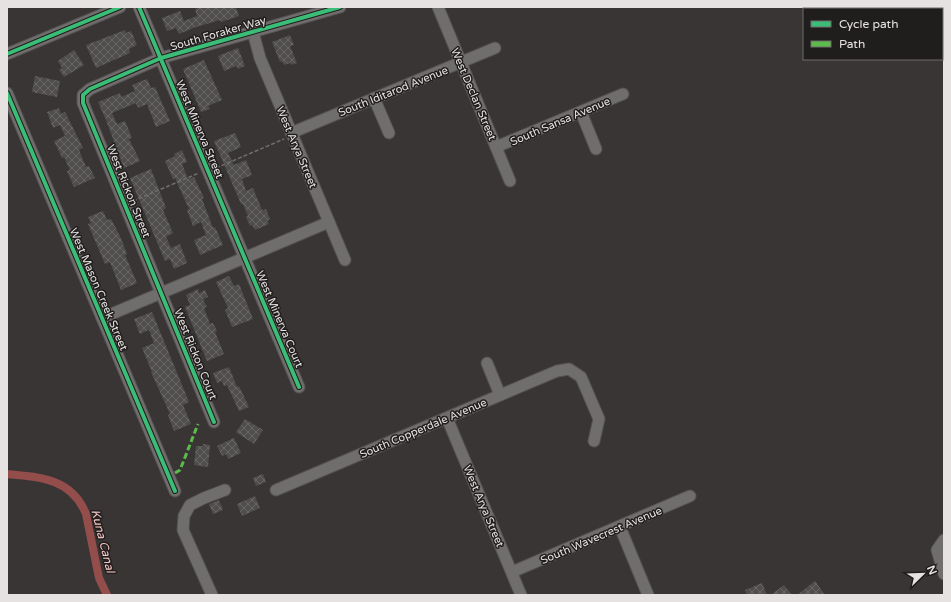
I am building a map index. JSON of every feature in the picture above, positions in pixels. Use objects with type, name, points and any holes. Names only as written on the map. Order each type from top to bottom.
[{"type":"street","points":[[7,54],[120,7]]},
{"type":"street","name":"West Minerva Street","points":[[139,7],[245,257]]},
{"type":"street","name":"South Foraker Way","points":[[83,95],[90,89],[161,58],[340,7]]},
{"type":"street","name":"West Declan Street","points":[[438,7],[510,181]]},
{"type":"street","name":"West Arya Street","points":[[253,32],[260,58],[344,260]]},
{"type":"street","name":"South Iditarod Avenue","points":[[291,133],[495,48]]},
{"type":"street","name":"West Mason Creek Street","points":[[7,93],[174,491]]},
{"type":"street","name":"South Sansa Avenue","points":[[496,147],[623,94]]},
{"type":"street","name":"West Rickon Street","points":[[83,95],[83,103],[161,293]]},
{"type":"street","points":[[374,98],[389,133]]},
{"type":"street","points":[[581,112],[596,149]]},
{"type":"street","points":[[102,318],[329,222]]},
{"type":"street","name":"West Minerva Court","points":[[245,257],[299,387]]},
{"type":"street","name":"West Rickon Court","points":[[161,293],[214,422]]},
{"type":"street","points":[[487,363],[500,395]]},
{"type":"street","name":"South Copperdale Avenue","points":[[276,490],[557,371],[570,369],[581,377],[599,419],[594,441]]},
{"type":"street","name":"West Arya Street","points":[[447,418],[521,595]]},
{"type":"street","points":[[212,595],[183,530],[184,516],[190,505],[225,490]]},
{"type":"street","name":"South Wavecrest Avenue","points":[[512,572],[690,496]]},
{"type":"street","points":[[620,527],[648,595]]},
{"type":"street","points":[[944,540],[938,550],[944,574]]},
{"type":"building","points":[[200,7],[236,7],[239,16],[221,22],[220,20],[196,27],[179,34],[176,28],[167,31],[162,18],[180,11],[184,21],[197,16],[195,9]]},
{"type":"building","points":[[125,30],[126,33],[131,31],[137,45],[129,49],[130,53],[96,68],[86,45]]},
{"type":"building","points":[[290,35],[294,45],[290,46],[297,63],[284,65],[282,61],[280,62],[272,42]]},
{"type":"building","points":[[238,48],[245,66],[238,69],[236,66],[224,71],[218,56]]},
{"type":"building","points":[[74,50],[84,65],[64,77],[59,70],[62,68],[58,61]]},
{"type":"building","points":[[204,60],[222,100],[208,106],[210,109],[201,112],[183,69]]},
{"type":"building","points":[[35,76],[60,81],[57,97],[32,92]]},
{"type":"building","points":[[147,79],[151,88],[155,87],[170,121],[156,127],[147,104],[138,108],[136,103],[112,113],[117,124],[125,121],[132,138],[129,139],[140,161],[124,168],[98,102],[120,93],[121,97],[135,91],[132,85]]},
{"type":"building","points":[[59,108],[61,114],[65,112],[83,148],[79,150],[86,167],[89,166],[95,178],[74,187],[67,171],[70,170],[64,157],[62,158],[54,141],[65,136],[60,125],[53,128],[47,112]]},
{"type":"building","points":[[235,133],[241,147],[228,153],[234,165],[246,160],[252,175],[242,179],[246,191],[253,188],[262,210],[266,209],[270,219],[267,221],[269,224],[255,230],[252,225],[250,226],[243,204],[241,204],[214,141]]},
{"type":"building","points":[[182,150],[187,162],[182,164],[188,179],[194,177],[204,198],[202,199],[213,228],[215,227],[223,245],[200,255],[194,240],[206,235],[201,222],[193,226],[187,210],[189,209],[175,178],[173,179],[165,161],[175,156],[174,154]]},
{"type":"building","points":[[151,169],[166,208],[163,210],[173,233],[166,237],[171,248],[180,244],[187,263],[174,269],[170,259],[165,261],[130,178]]},
{"type":"building","points":[[103,211],[107,220],[111,219],[120,236],[127,254],[125,255],[137,283],[121,290],[110,262],[105,264],[88,224],[91,223],[88,217]]},
{"type":"building","points":[[229,276],[234,286],[239,284],[253,319],[232,327],[225,310],[228,308],[216,282]]},
{"type":"building","points":[[198,289],[199,293],[205,290],[208,297],[203,299],[207,307],[204,308],[210,324],[213,323],[217,331],[215,332],[224,354],[207,361],[185,307],[190,305],[186,295]]},
{"type":"building","points":[[152,312],[189,402],[183,405],[191,424],[174,431],[168,415],[170,414],[142,348],[154,343],[149,330],[140,334],[134,319]]},
{"type":"building","points":[[229,367],[237,387],[239,386],[249,407],[239,411],[227,385],[224,386],[222,381],[217,383],[213,373]]},
{"type":"building","points":[[245,419],[263,430],[254,444],[236,432]]},
{"type":"building","points":[[234,438],[241,453],[228,459],[226,454],[222,456],[217,446]]},
{"type":"building","points":[[203,444],[210,445],[208,467],[194,465],[196,446],[203,446]]},
{"type":"building","points":[[263,474],[266,482],[256,486],[253,478]]},
{"type":"building","points":[[255,496],[260,508],[242,516],[237,504]]},
{"type":"building","points":[[219,500],[223,510],[213,514],[209,504]]},
{"type":"building","points":[[815,581],[825,595],[797,595]]},
{"type":"building","points":[[762,583],[767,595],[747,595],[745,590]]},
{"type":"building","points":[[784,585],[792,595],[771,595]]},
{"type":"waterway","name":"Kuna Canal","points":[[7,474],[32,477],[54,482],[73,493],[80,502],[86,514],[99,578],[107,595]]},
{"type":"marked path","points":[[175,473],[180,470],[198,424]]},
{"type":"cycle path","points":[[7,54],[120,7]]},
{"type":"cycle path","points":[[139,7],[299,387]]},
{"type":"cycle path","points":[[214,422],[83,103],[83,95],[90,89],[161,58],[340,7]]},
{"type":"cycle path","points":[[7,93],[175,491]]}]
